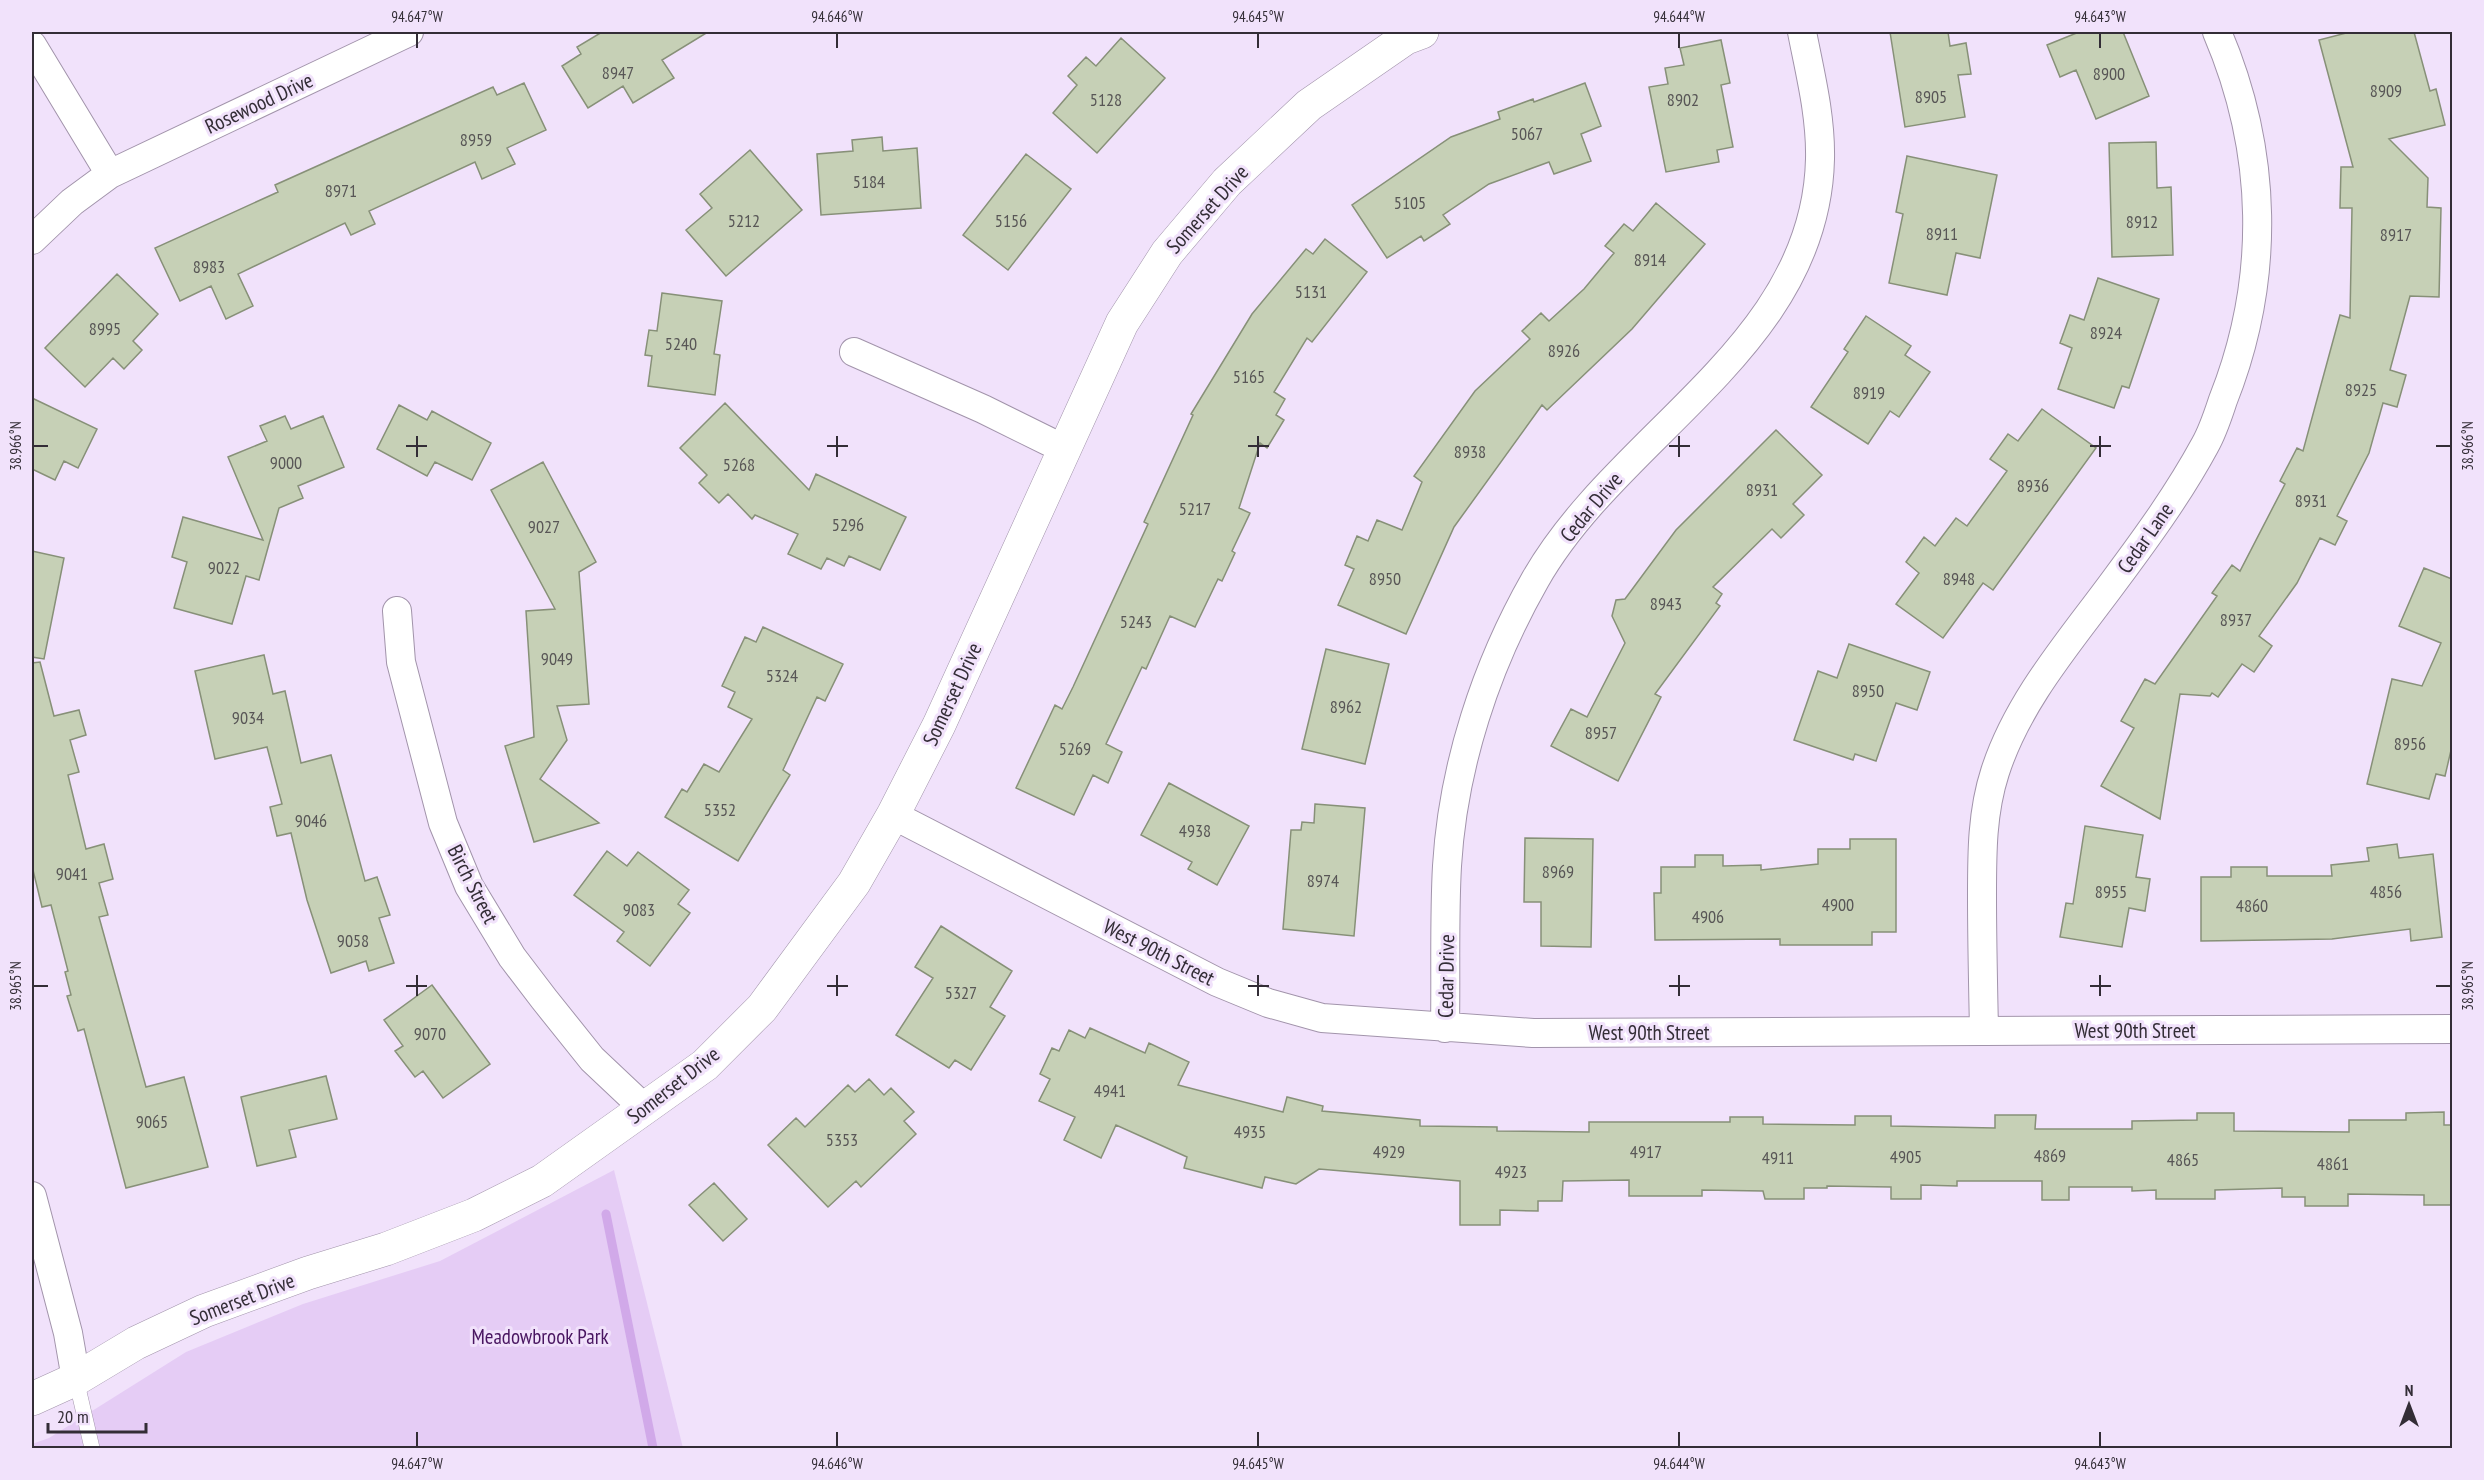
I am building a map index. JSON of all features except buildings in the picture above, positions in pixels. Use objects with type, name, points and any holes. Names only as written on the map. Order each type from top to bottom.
[{"type":"street","name":"Rosewood Drive","points":[[32,240],[72,202],[110,174],[409,32]]},
{"type":"street","name":"Cedar Drive","points":[[1445,1028],[1447,865],[1454,809],[1469,735],[1496,658],[1536,579],[1573,524],[1604,487],[1733,357],[1782,293],[1807,236],[1815,207],[1820,160],[1818,121],[1802,32]]},
{"type":"street","name":"Cedar Lane","points":[[1984,1030],[1983,832],[1994,773],[2019,717],[2039,685],[2164,514],[2206,443],[2232,379],[2246,332],[2258,254],[2258,215],[2252,148],[2234,71],[2217,32]]},
{"type":"street","name":"Somerset Drive","points":[[32,1399],[76,1379],[136,1343],[204,1311],[308,1273],[386,1249],[474,1215],[542,1181],[705,1065],[762,1008],[854,883],[893,815],[939,725],[1122,324],[1167,253],[1227,182],[1309,105],[1410,34]]},
{"type":"street","points":[[32,45],[110,174]]},
{"type":"street","points":[[854,352],[983,409],[1064,449]]},
{"type":"street","name":"Birch Street","points":[[397,611],[404,674],[443,823],[469,886],[513,957],[544,999],[592,1059],[645,1109]]},
{"type":"street","name":"West 90th Street","points":[[893,815],[1217,982],[1268,1003],[1322,1018],[1533,1033],[2452,1029]]},
{"type":"street","points":[[32,1196],[68,1333],[76,1379]]},
{"type":"lane","points":[[76,1379],[92,1449]]},
{"type":"green space","name":"Meadowbrook Park","points":[[614,1170],[683,1448],[32,1448],[32,1444],[49,1438],[186,1352],[303,1304],[440,1261]]},
{"type":"waterway","points":[[606,1214],[653,1448]]}]
